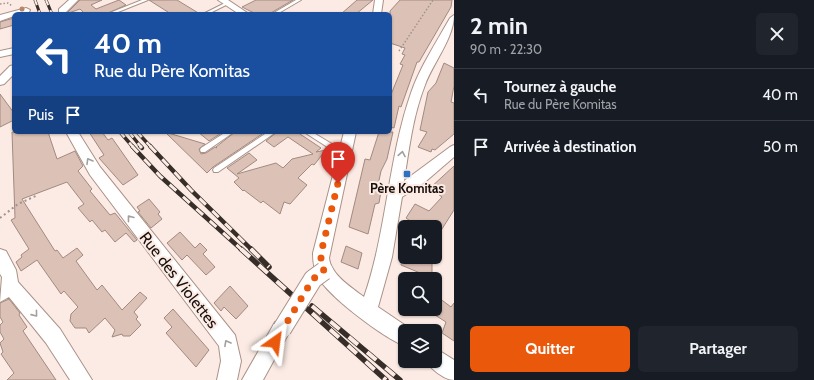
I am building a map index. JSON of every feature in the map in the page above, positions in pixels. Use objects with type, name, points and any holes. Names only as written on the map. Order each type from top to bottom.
[{"type":"street","points":[[21,0],[27,12]]},
{"type":"street","points":[[62,11],[74,0]]},
{"type":"street","points":[[377,12],[379,0]]},
{"type":"street","points":[[225,2],[242,12]]},
{"type":"street","points":[[0,18],[12,15]]},
{"type":"street","points":[[368,310],[377,283],[396,193],[406,131],[416,93],[429,62],[454,18]]},
{"type":"street","points":[[0,54],[12,51]]},
{"type":"street","points":[[0,82],[12,70]]},
{"type":"street","name":"Rue des Violettes","points":[[73,134],[107,188],[228,342],[231,361],[226,380]]},
{"type":"street","points":[[350,134],[321,253],[321,263],[324,271],[333,283],[398,332]]},
{"type":"street","points":[[396,193],[420,178],[454,150]]},
{"type":"street","points":[[0,257],[10,276],[5,289],[53,336],[82,380]]},
{"type":"street","points":[[252,380],[313,279],[324,271]]},
{"type":"street","points":[[442,363],[454,372]]},
{"type":"lane","points":[[114,12],[146,0]]},
{"type":"lane","points":[[278,12],[299,0]]},
{"type":"lane","points":[[208,12],[225,2]]},
{"type":"lane","points":[[203,150],[229,134]]},
{"type":"lane","points":[[216,170],[270,134]]},
{"type":"lane","points":[[310,134],[345,155]]},
{"type":"path","points":[[398,51],[433,0]]},
{"type":"path","points":[[0,218],[18,204],[38,195]]},
{"type":"building","points":[[80,0],[102,0],[91,5],[96,9],[119,0],[126,5],[110,12],[83,12],[80,9],[68,12]]},
{"type":"building","points":[[149,0],[177,0],[197,12],[168,12]]},
{"type":"building","points":[[256,0],[293,0],[272,12],[252,12],[242,7]]},
{"type":"building","points":[[357,0],[373,0],[358,12],[343,12]]},
{"type":"building","points":[[400,0],[452,0],[451,7],[419,62],[417,62],[401,107],[399,106],[394,128],[392,128],[392,92],[403,65],[400,64],[405,55],[402,54],[405,48],[392,44],[392,12],[390,11]]},
{"type":"building","points":[[12,19],[12,26],[0,29],[0,22]]},
{"type":"building","points":[[444,63],[454,68],[454,86],[451,102],[454,103],[454,134],[435,150],[432,149],[431,152],[418,147],[427,132],[420,130],[428,92],[436,83]]},
{"type":"building","points":[[0,94],[12,110],[12,121],[0,127]]},
{"type":"building","points":[[393,132],[387,159],[381,171],[377,190],[381,191],[379,203],[375,204],[368,234],[349,227],[365,159],[370,160],[378,134],[392,134]]},
{"type":"building","points":[[12,134],[49,134],[57,159],[75,151],[83,166],[78,171],[92,189],[90,191],[110,215],[115,213],[137,240],[134,242],[126,233],[115,242],[105,230],[102,232],[92,220],[90,222],[78,208],[84,204],[67,182],[22,199],[55,251],[57,250],[63,258],[77,248],[83,255],[76,261],[97,290],[102,285],[122,310],[140,292],[147,298],[134,312],[138,317],[136,319],[141,325],[130,336],[123,336],[122,334],[112,337],[115,330],[105,318],[89,333],[86,328],[75,328],[70,321],[71,314],[78,307],[64,291],[61,294],[37,260],[21,271],[16,262],[22,257],[21,255],[29,249],[11,220],[15,218]]},
{"type":"building","points":[[90,134],[104,134],[108,140],[112,138],[138,175],[123,185],[99,158],[104,155]]},
{"type":"building","points":[[167,134],[205,144],[199,149],[201,154],[206,153],[215,147],[217,148],[216,147],[232,134],[262,134],[213,167],[207,173]]},
{"type":"building","points":[[200,134],[220,134],[209,141]]},
{"type":"building","points":[[275,134],[300,134],[321,148],[316,152],[326,150],[314,165],[312,164],[298,178],[307,185],[290,204],[284,202],[280,214],[263,201],[261,203],[244,190],[243,191],[234,182],[239,178],[227,168],[249,153],[257,160],[237,174],[276,163],[283,168],[292,159],[313,154],[288,137],[274,147],[266,141]]},
{"type":"building","points":[[454,166],[454,210],[442,229],[442,220],[409,220],[406,218],[415,204],[429,211],[442,197],[430,188]]},
{"type":"building","points":[[149,199],[160,212],[158,214],[162,219],[151,228],[138,212],[140,211],[137,207]]},
{"type":"building","points":[[180,232],[195,248],[200,243],[207,250],[203,254],[215,267],[206,275],[187,255],[182,260],[167,243]]},
{"type":"building","points":[[346,246],[362,253],[358,269],[341,262]]},
{"type":"building","points":[[432,264],[432,272],[418,272],[401,265]]},
{"type":"building","points":[[230,286],[248,306],[236,319],[224,307],[221,311],[214,303]]},
{"type":"building","points":[[9,299],[20,313],[19,315],[27,327],[23,331],[56,380],[7,380],[14,373],[1,354],[3,352],[0,343],[4,339],[0,332],[0,325],[3,322],[0,317],[0,303]]},
{"type":"building","points":[[442,300],[451,307],[454,303],[454,341],[442,333],[446,322],[437,316],[442,316]]},
{"type":"building","points":[[173,309],[209,350],[196,367],[166,333],[172,327],[164,318]]},
{"type":"railway","points":[[35,0],[39,12]]},
{"type":"railway","points":[[46,0],[51,12]]},
{"type":"railway","points":[[122,134],[133,147]]},
{"type":"railway","points":[[131,134],[141,147]]},
{"type":"railway","points":[[139,134],[151,147]]},
{"type":"railway","points":[[132,146],[160,176],[242,250]]},
{"type":"railway","points":[[150,146],[191,190],[252,250]]},
{"type":"railway","points":[[241,249],[386,380]]},
{"type":"railway","points":[[252,250],[269,267]]},
{"type":"railway","points":[[312,306],[400,380]]},
{"type":"place","name":"Père Komitas","points":[[407,174]]},
{"type":"route","points":[[275,342],[313,279],[324,271],[321,263],[321,253],[338,183]]}]
